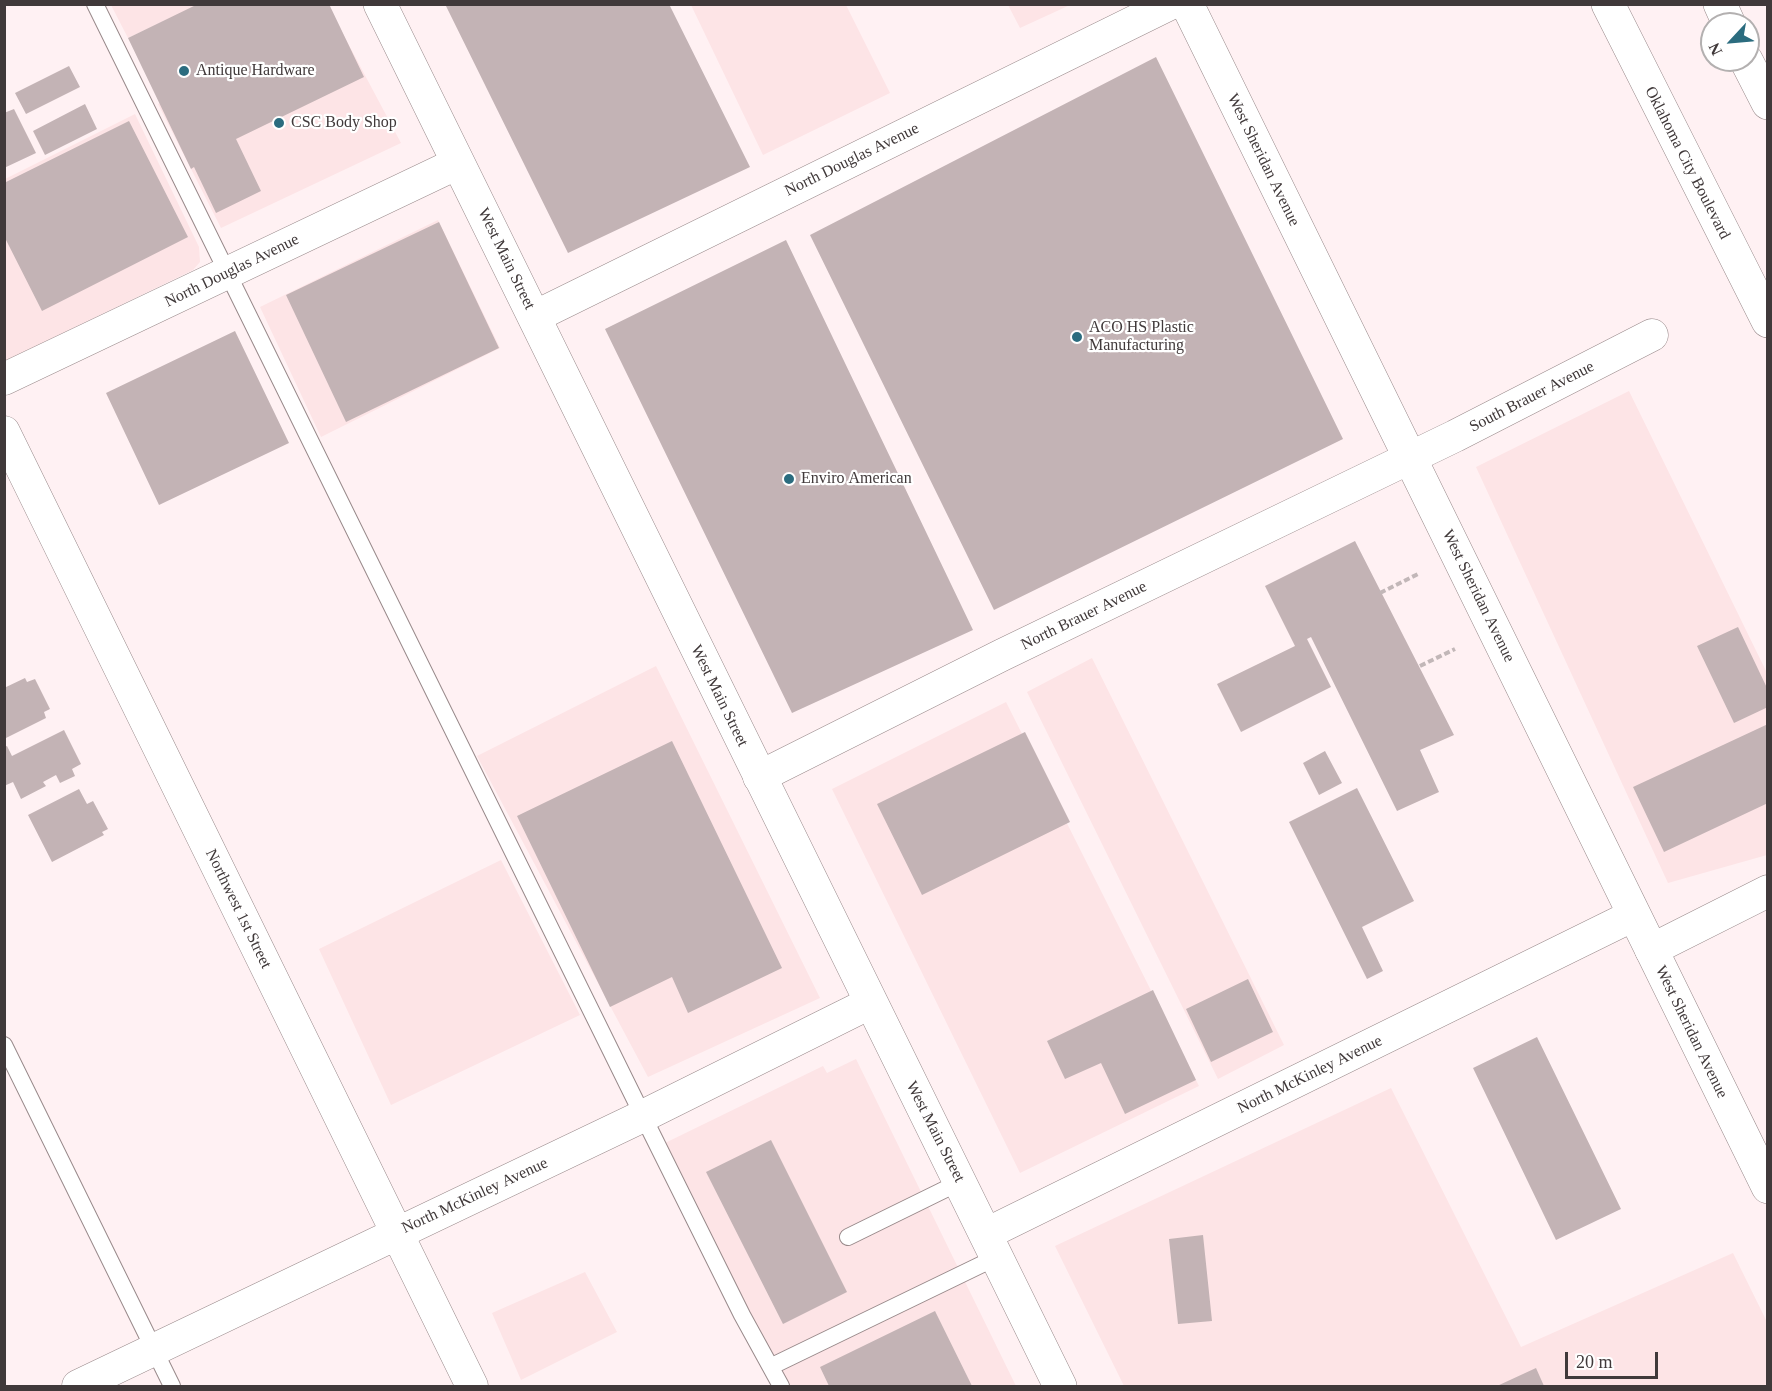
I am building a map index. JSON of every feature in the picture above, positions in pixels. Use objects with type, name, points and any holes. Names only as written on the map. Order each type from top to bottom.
[{"type":"main road","name":"West Main Street","points":[[380,4],[870,1004],[1060,1386]]},
{"type":"main road","name":"West Sheridan Avenue","points":[[1187,4],[1767,1188]]},
{"type":"main road","name":"Oklahoma City Boulevard","points":[[1608,4],[1767,321]]},
{"type":"main road","points":[[1752,72],[1767,103]]},
{"type":"street","name":"North Douglas Avenue","points":[[534,316],[1170,4]]},
{"type":"street","name":"North Douglas Avenue","points":[[4,378],[458,163]]},
{"type":"street","name":"South Brauer Avenue","points":[[1410,458],[1653,335]]},
{"type":"street","name":"Northwest 1st Street","points":[[4,432],[471,1386]]},
{"type":"street","name":"North Brauer Avenue","points":[[759,777],[1002,655],[1410,458]]},
{"type":"street","points":[[1651,950],[1767,891]]},
{"type":"street","name":"North McKinley Avenue","points":[[991,1245],[1634,915]]},
{"type":"street","name":"North McKinley Avenue","points":[[78,1386],[643,1116],[870,1004]]},
{"type":"lane","points":[[95,4],[643,1116],[742,1315],[781,1386]]},
{"type":"lane","points":[[4,1045],[172,1386]]},
{"type":"lane","points":[[848,1237],[960,1182]]},
{"type":"lane","points":[[772,1366],[991,1245]]},
{"type":"path","points":[[1380,593],[1420,573]]},
{"type":"path","points":[[1419,666],[1455,650]]},
{"type":"shaded area","points":[[111,5],[198,5],[128,38]]},
{"type":"shaded area","points":[[691,5],[846,5],[890,93],[763,155]]},
{"type":"shaded area","points":[[1008,5],[1070,5],[1020,28]]},
{"type":"shaded area","name":"CSC Body Shop","points":[[334,17],[401,143],[221,228],[158,104]]},
{"type":"shaded area","points":[[135,114],[199,247],[200,262],[193,270],[5,361],[5,179]]},
{"type":"shaded area","points":[[438,220],[500,348],[321,437],[260,307]]},
{"type":"shaded area","points":[[1629,391],[1767,673],[1767,855],[1668,883],[1476,467]]},
{"type":"shaded area","points":[[1092,658],[1284,1045],[1218,1079],[1027,692]]},
{"type":"shaded area","points":[[656,666],[820,998],[648,1077],[477,756]]},
{"type":"shaded area","points":[[1006,702],[1199,1086],[1020,1173],[832,789]]},
{"type":"shaded area","points":[[501,860],[580,1015],[391,1105],[319,949]]},
{"type":"shaded area","points":[[856,1059],[1016,1386],[784,1386],[665,1143],[823,1066],[827,1073]]},
{"type":"shaded area","points":[[1391,1088],[1521,1347],[1733,1253],[1767,1322],[1767,1386],[1124,1386],[1055,1246]]},
{"type":"shaded area","points":[[585,1272],[617,1332],[521,1380],[492,1313]]},
{"type":"building","points":[[198,4],[329,4],[364,77],[236,139],[261,191],[216,213],[194,167],[191,169],[128,38]]},
{"type":"building","points":[[445,4],[669,4],[750,167],[568,253]]},
{"type":"building","name":"ACO HS Plastic Manufacturing","points":[[1156,57],[1343,439],[994,610],[810,235]]},
{"type":"building","points":[[69,66],[80,87],[26,114],[15,93]]},
{"type":"building","points":[[85,104],[97,129],[45,155],[33,131]]},
{"type":"building","points":[[14,109],[36,153],[4,168],[4,113]]},
{"type":"building","points":[[129,121],[188,237],[42,311],[4,236],[4,183]]},
{"type":"building","points":[[439,222],[499,348],[346,422],[286,295]]},
{"type":"building","name":"Enviro American","points":[[786,240],[973,630],[792,713],[605,329]]},
{"type":"building","points":[[235,331],[289,443],[159,505],[106,393]]},
{"type":"building","points":[[1355,541],[1454,735],[1420,750],[1439,792],[1397,811],[1311,637],[1307,639],[1331,687],[1241,732],[1217,684],[1295,646],[1265,586]]},
{"type":"building","points":[[1738,627],[1768,690],[1768,707],[1734,723],[1697,646]]},
{"type":"building","points":[[25,678],[27,682],[35,679],[50,709],[44,712],[46,718],[4,739],[4,688]]},
{"type":"building","points":[[1768,724],[1768,803],[1664,852],[1633,787]]},
{"type":"building","points":[[64,730],[81,764],[72,769],[75,776],[60,783],[56,775],[43,782],[46,786],[21,799],[13,782],[4,786],[4,747],[7,746],[12,756]]},
{"type":"building","points":[[1025,732],[1070,822],[922,895],[877,804]]},
{"type":"building","points":[[672,741],[782,968],[688,1013],[672,977],[610,1007],[517,816]]},
{"type":"building","points":[[1325,751],[1342,783],[1319,795],[1303,763]]},
{"type":"building","points":[[1357,788],[1414,901],[1362,927],[1383,971],[1367,979],[1289,822]]},
{"type":"building","points":[[79,789],[87,804],[93,801],[108,829],[102,832],[104,835],[52,862],[28,815]]},
{"type":"building","points":[[1248,979],[1273,1032],[1211,1062],[1186,1009]]},
{"type":"building","points":[[1153,990],[1196,1080],[1125,1114],[1101,1063],[1065,1079],[1047,1041]]},
{"type":"building","points":[[1537,1037],[1621,1209],[1556,1240],[1473,1068]]},
{"type":"building","points":[[771,1140],[847,1292],[783,1324],[706,1172]]},
{"type":"building","points":[[1203,1235],[1212,1321],[1178,1324],[1169,1239]]},
{"type":"building","points":[[935,1311],[972,1386],[829,1386],[820,1367]]},
{"type":"building","points":[[1536,1368],[1544,1386],[1497,1386]]},
{"type":"place","name":"Antique Hardware","points":[[184,71]]},
{"type":"place","name":"CSC Body Shop","points":[[279,123]]},
{"type":"place","name":"ACO HS Plastic Manufacturing","points":[[1077,337]]},
{"type":"place","name":"Enviro American","points":[[789,479]]}]
